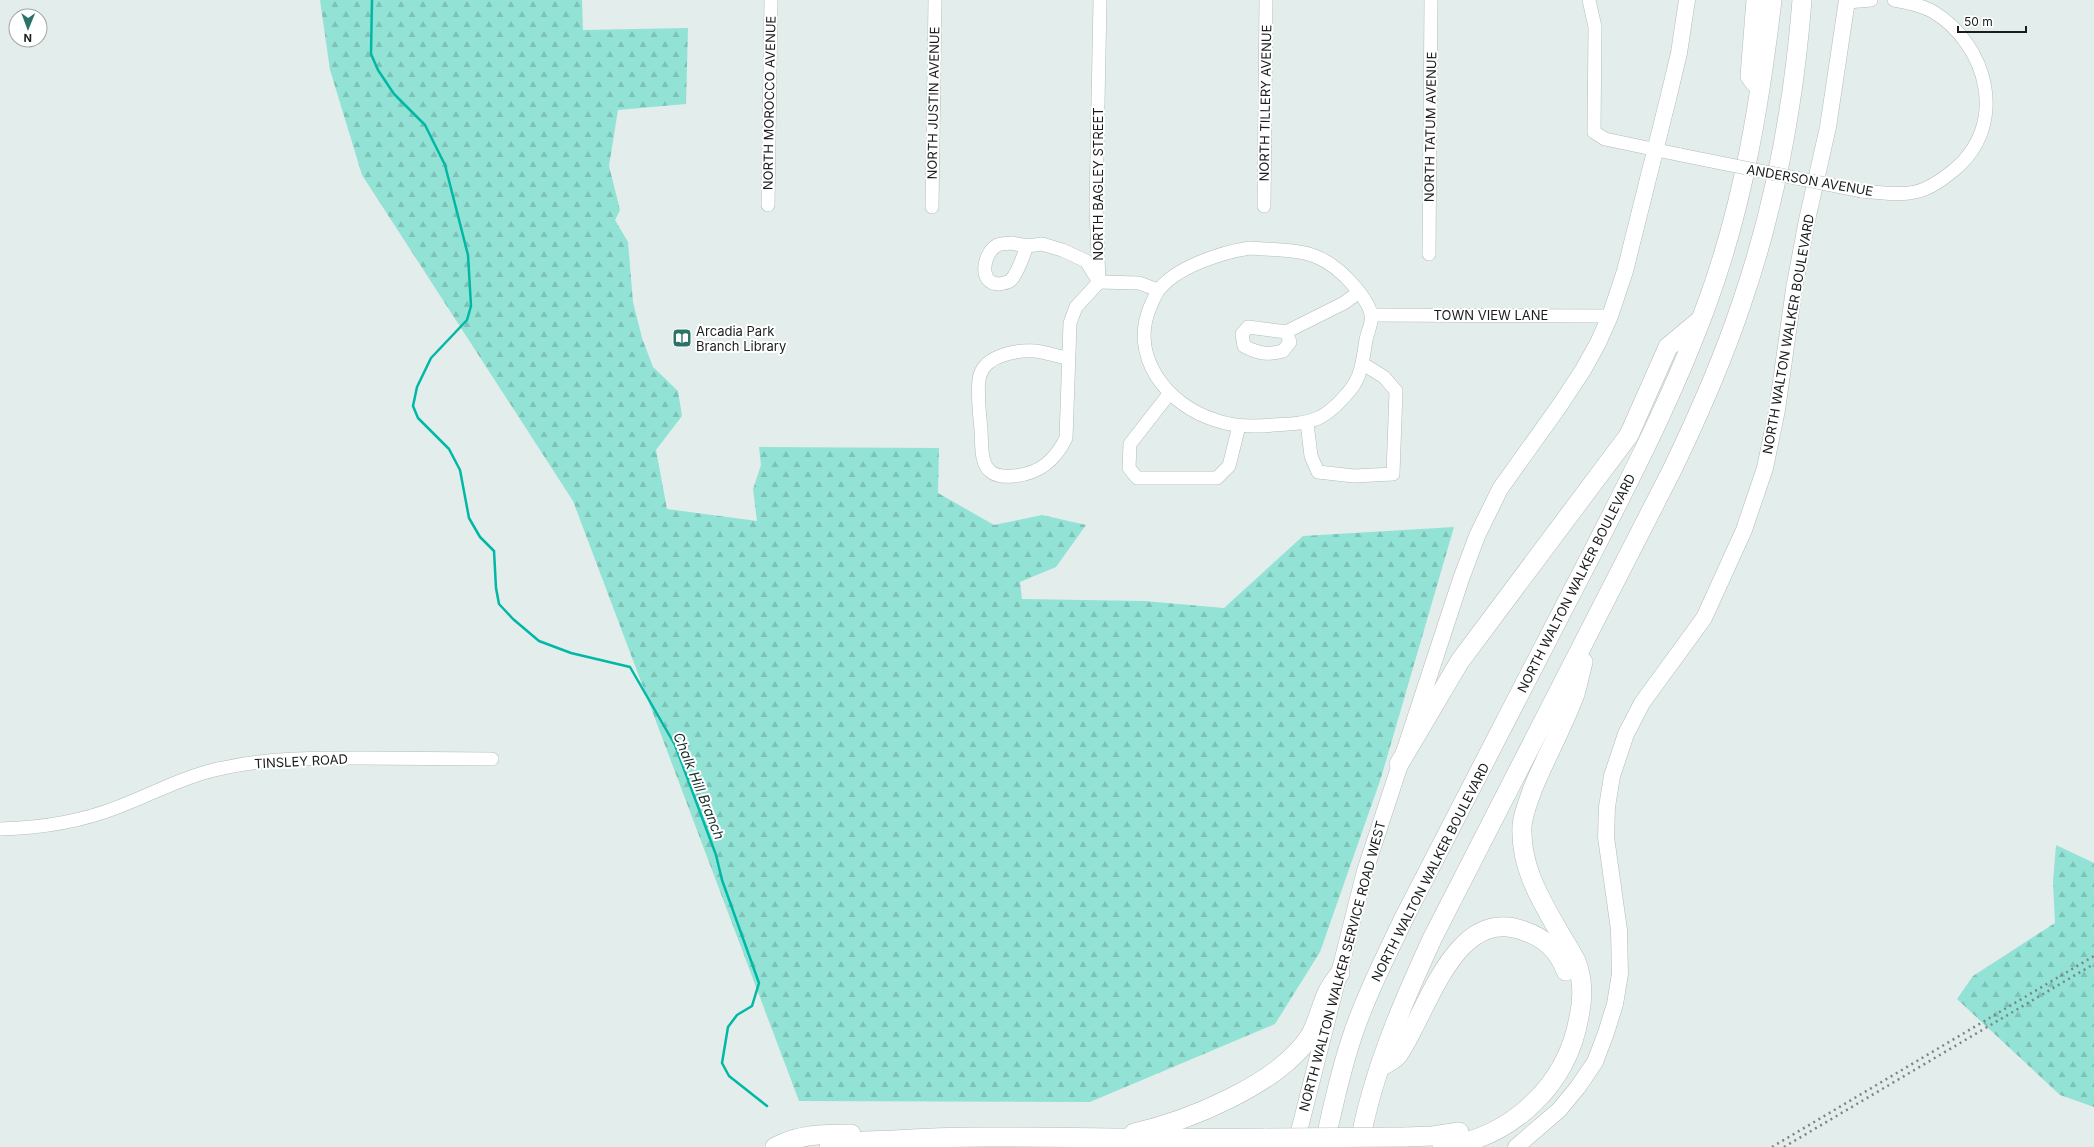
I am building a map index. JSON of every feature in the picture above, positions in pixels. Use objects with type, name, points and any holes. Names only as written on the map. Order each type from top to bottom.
[{"type":"highway","points":[[1756,0],[1750,76],[1761,91]]},
{"type":"highway","name":"NORTH WALTON WALKER BOULEVARD","points":[[1324,1147],[1334,1100],[1352,1036],[1377,974],[1405,916],[1660,420],[1709,298],[1728,235],[1752,140],[1761,91],[1772,0]]},
{"type":"highway","points":[[1359,1147],[1379,1068],[1409,990],[1434,937],[1698,416],[1741,305],[1763,232],[1781,158],[1791,98],[1802,0]]},
{"type":"highway","points":[[1399,764],[1460,661],[1629,435],[1668,347],[1700,320]]},
{"type":"highway","points":[[1442,1147],[1474,1140],[1496,1131],[1516,1118],[1533,1104],[1550,1086],[1563,1066],[1572,1046],[1582,1006],[1582,984],[1576,961],[1535,889],[1526,867],[1522,846],[1522,825],[1527,805],[1544,761],[1575,694],[1590,631]]},
{"type":"highway","points":[[829,1147],[859,1141],[928,1137],[1115,1137],[1147,1140],[1405,1137],[1456,1133],[1478,1126],[1499,1116],[1535,1085],[1549,1066],[1560,1044],[1566,1023],[1569,1002],[1569,986],[1559,955],[1539,936],[1516,928],[1500,927],[1484,931],[1470,938],[1455,952],[1397,1056],[1379,1068]]},
{"type":"highway","points":[[1115,1137],[1166,1125],[1188,1117],[1272,1074],[1286,1062],[1310,1035],[1328,991],[1340,972]]},
{"type":"highway","points":[[775,1147],[801,1137],[820,1134],[892,1134],[928,1137]]},
{"type":"main road","points":[[1399,764],[1456,592],[1477,536],[1500,489],[1583,370],[1598,343],[1610,316],[1625,271],[1656,150],[1679,53],[1687,0]]},
{"type":"main road","name":"NORTH WALTON WALKER BOULEVARD","points":[[1516,1147],[1559,1110],[1578,1087],[1595,1062],[1615,1004],[1620,974],[1619,930],[1606,838],[1607,807],[1612,776],[1626,734],[1642,703],[1704,618],[1744,530],[1765,468],[1777,410],[1794,289],[1807,220],[1828,127],[1847,1]]},
{"type":"main road","name":"NORTH WALTON WALKER SERVICE ROAD WEST","points":[[1295,1147],[1340,972],[1348,930],[1399,764]]},
{"type":"street","name":"NORTH MOROCCO AVENUE","points":[[768,205],[771,0]]},
{"type":"street","name":"NORTH JUSTIN AVENUE","points":[[932,207],[935,0]]},
{"type":"street","name":"NORTH BAGLEY STREET","points":[[1099,282],[1096,207],[1100,0]]},
{"type":"street","name":"NORTH TILLERY AVENUE","points":[[1264,206],[1266,0]]},
{"type":"street","name":"NORTH TATUM AVENUE","points":[[1429,254],[1431,0]]},
{"type":"street","name":"ANDERSON AVENUE","points":[[1589,0],[1595,27],[1594,132],[1605,139],[1861,191],[1907,194],[1933,185],[1948,175],[1969,156],[1980,136],[1984,122],[1986,105],[1984,80],[1980,64],[1967,43],[1931,11],[1911,3],[1894,0]]},
{"type":"street","points":[[1847,1],[1871,0]]},
{"type":"street","points":[[1027,246],[1042,244],[1062,250],[1086,261],[1099,282]]},
{"type":"street","points":[[1250,248],[1301,252],[1317,256],[1331,263],[1359,292],[1372,315],[1363,364],[1351,388],[1328,413],[1313,422],[1253,427],[1239,426],[1213,420],[1169,394],[1155,375],[1147,357],[1143,339],[1147,314],[1158,290],[1177,274],[1213,256],[1250,248]]},
{"type":"street","points":[[1067,358],[1035,351],[1020,352],[1005,354],[984,367],[980,376],[980,412],[984,458],[986,468],[991,472],[1005,477],[1032,473],[1049,463],[1060,450],[1066,438],[1067,358],[1070,323],[1076,307],[1099,282],[1139,283],[1158,290]]},
{"type":"street","points":[[1286,332],[1344,302],[1359,292]]},
{"type":"street","name":"TOWN VIEW LANE","points":[[1372,315],[1610,316]]},
{"type":"street","points":[[1307,423],[1311,456],[1318,472],[1354,476],[1393,474],[1396,391],[1384,377],[1363,364]]},
{"type":"street","points":[[1169,394],[1130,444],[1129,468],[1137,478],[1217,478],[1229,466],[1239,426]]},
{"type":"street","name":"TINSLEY ROAD","points":[[0,829],[37,827],[86,818],[118,808],[184,780],[221,768],[254,762],[293,758],[492,759]]},
{"type":"green space","points":[[320,0],[582,0],[583,30],[688,28],[686,104],[618,110],[609,166],[620,210],[615,220],[628,242],[633,302],[642,338],[653,367],[678,391],[682,416],[656,450],[667,509],[757,521],[753,489],[761,465],[759,447],[939,448],[938,493],[994,525],[1042,515],[1086,525],[1056,567],[1020,582],[1022,599],[1144,601],[1224,608],[1303,536],[1454,527],[1381,778],[1320,952],[1275,1024],[1090,1102],[799,1101],[573,501],[362,175],[330,70]]},
{"type":"green space","points":[[2056,845],[2094,863],[2094,1107],[2060,1095],[1957,999],[1973,976],[2055,923],[2053,882]]},
{"type":"waterway","name":"Chalk Hill Branch","points":[[372,0],[371,54],[378,70],[394,94],[425,125],[445,165],[468,255],[471,306],[467,320],[431,358],[417,387],[413,406],[418,418],[449,449],[460,470],[469,518],[480,537],[494,551],[496,588],[499,604],[513,619],[539,641],[571,653],[630,667],[675,745],[716,855],[722,880],[759,983],[752,1006],[737,1015],[728,1027],[722,1063],[729,1076],[767,1106]]},
{"type":"railway","points":[[1772,1147],[2094,956]]},
{"type":"railway","points":[[1784,1147],[2094,964]]},
{"type":"place","name":"Arcadia Park Branch Library","points":[[682,338]]}]
